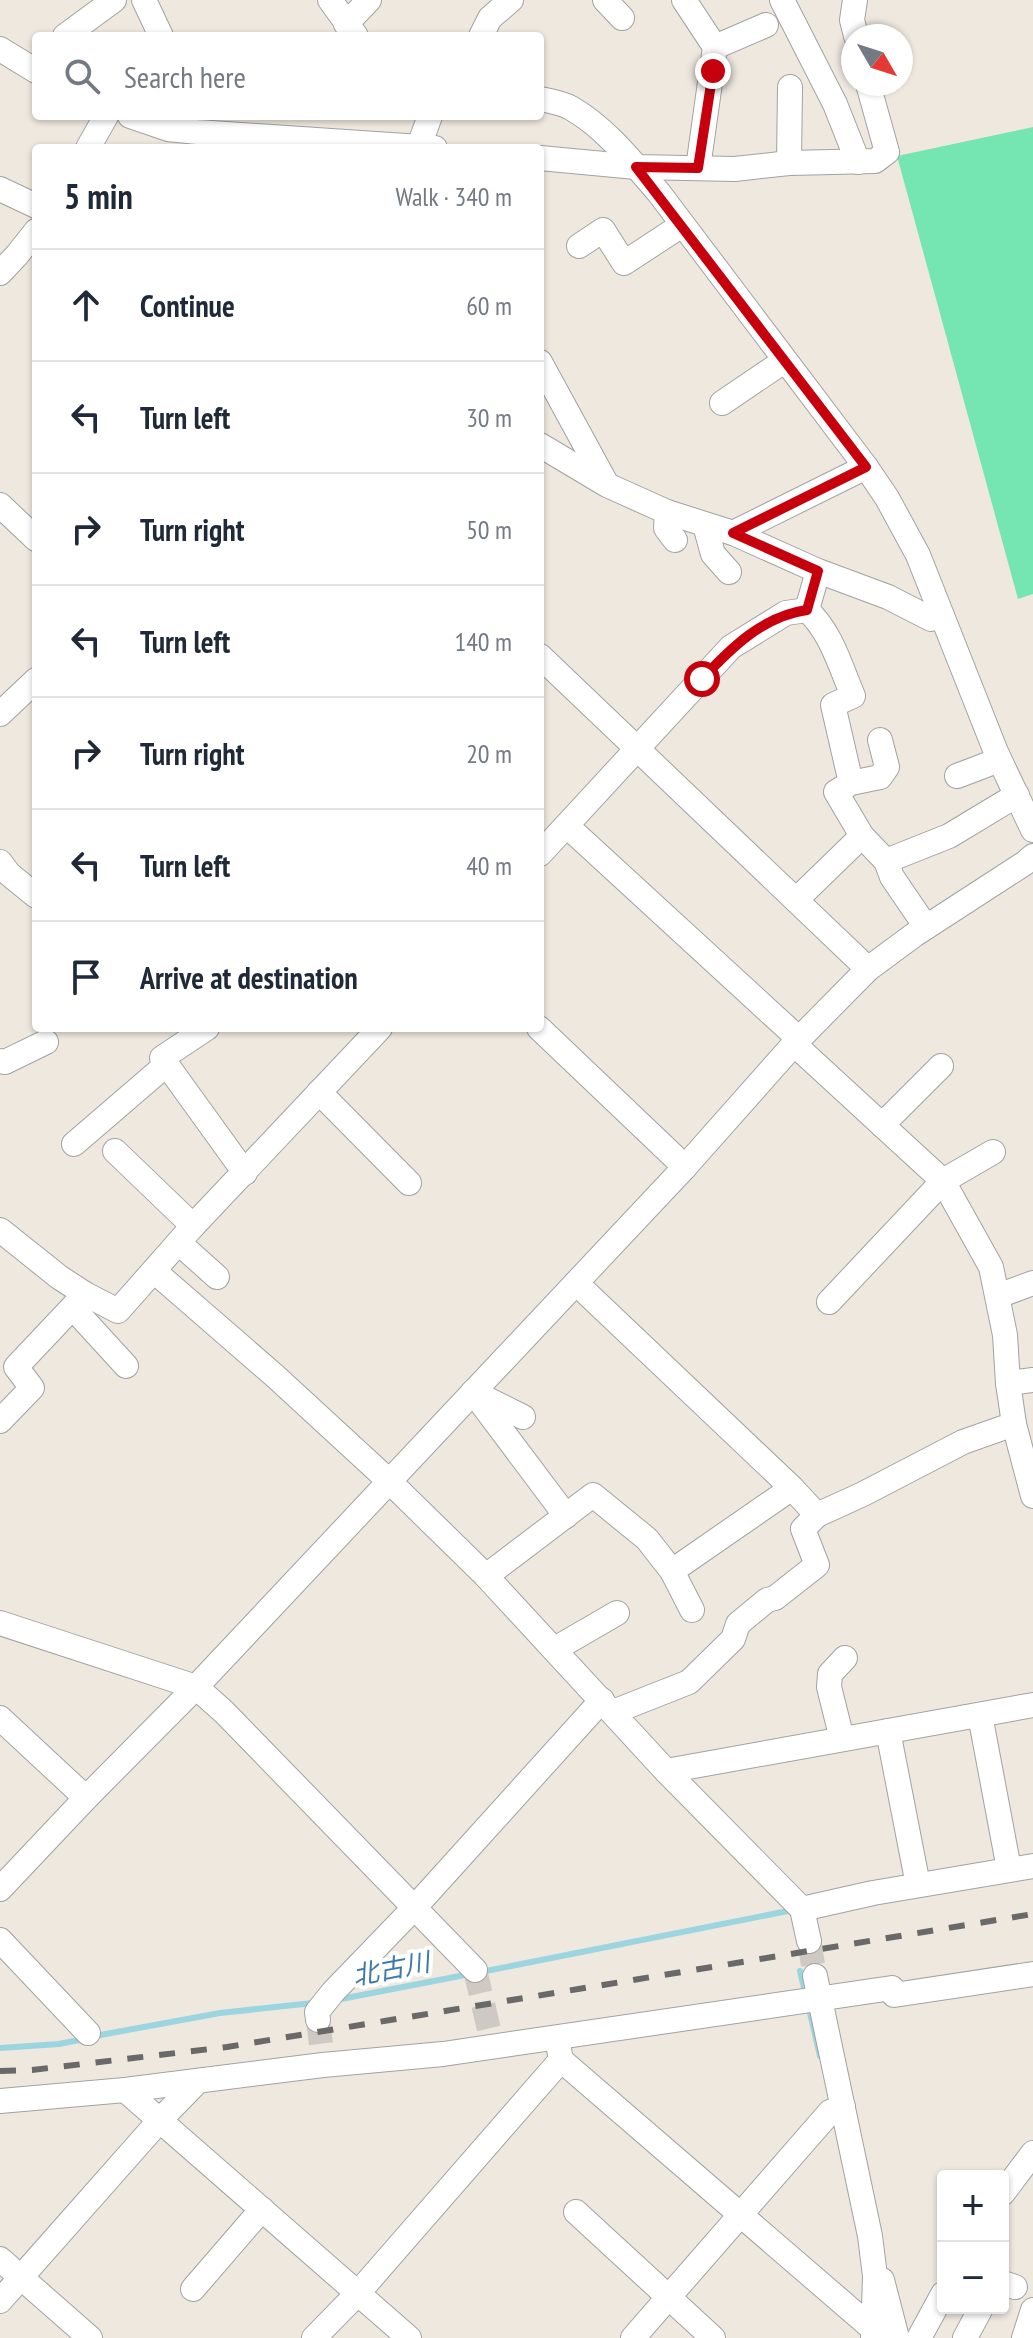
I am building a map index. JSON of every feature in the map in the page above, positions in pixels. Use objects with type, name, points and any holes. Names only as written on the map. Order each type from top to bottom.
[{"type":"street","points":[[70,32],[114,0]]},
{"type":"street","points":[[144,0],[159,32]]},
{"type":"street","points":[[330,0],[351,30],[369,0]]},
{"type":"street","points":[[483,32],[490,18],[511,0]]},
{"type":"street","points":[[605,0],[622,18]]},
{"type":"street","points":[[684,0],[715,47],[698,168]]},
{"type":"street","points":[[782,0],[835,104],[858,162]]},
{"type":"street","points":[[853,24],[855,0]]},
{"type":"street","points":[[715,47],[766,25]]},
{"type":"street","points":[[0,49],[32,64]]},
{"type":"street","points":[[789,163],[790,87]]},
{"type":"street","points":[[544,158],[636,167],[735,169],[789,163],[875,161],[887,152],[871,96]]},
{"type":"street","points":[[544,100],[569,107],[597,126],[636,167],[887,498],[918,555],[966,682],[1033,830]]},
{"type":"street","points":[[90,144],[104,120]]},
{"type":"street","points":[[140,120],[166,144]]},
{"type":"street","points":[[145,120],[168,129],[234,125],[286,143],[318,144]]},
{"type":"street","points":[[417,144],[428,120]]},
{"type":"street","points":[[0,189],[32,204]]},
{"type":"street","points":[[579,246],[603,230],[624,263],[682,225]]},
{"type":"street","points":[[0,273],[32,236]]},
{"type":"street","points":[[722,403],[784,361]]},
{"type":"street","points":[[544,369],[607,485]]},
{"type":"street","points":[[544,447],[607,485],[667,512],[733,533],[818,571],[888,597],[931,619],[942,616]]},
{"type":"street","points":[[733,533],[866,467]]},
{"type":"street","points":[[0,505],[32,535]]},
{"type":"street","points":[[667,512],[666,528],[675,540]]},
{"type":"street","points":[[705,525],[713,554],[729,572]]},
{"type":"street","points":[[807,610],[818,571]]},
{"type":"street","points":[[544,850],[731,647],[786,613],[807,610]]},
{"type":"street","points":[[807,610],[828,636],[853,696],[833,705],[851,783]]},
{"type":"street","points":[[544,660],[868,969]]},
{"type":"street","points":[[0,714],[32,684]]},
{"type":"street","points":[[880,740],[887,767],[880,777],[851,783],[836,792],[862,836],[886,861],[892,877],[926,927]]},
{"type":"street","points":[[957,776],[999,760]]},
{"type":"street","points":[[886,861],[949,836],[1017,795]]},
{"type":"street","points":[[567,826],[943,1181],[991,1267],[1005,1335],[1014,1424],[1030,1466],[1033,1496]]},
{"type":"street","points":[[796,900],[862,836]]},
{"type":"street","points":[[3,1881],[196,1687],[868,969],[1033,856]]},
{"type":"street","points":[[0,862],[9,874],[32,893]]},
{"type":"street","points":[[201,1032],[162,1058],[245,1173]]},
{"type":"street","points":[[79,1301],[118,1311],[376,1032]]},
{"type":"street","points":[[543,1032],[685,1167]]},
{"type":"street","points":[[0,1061],[5,1062],[46,1042]]},
{"type":"street","points":[[74,1144],[167,1064]]},
{"type":"street","points":[[882,1125],[941,1066]]},
{"type":"street","points":[[319,1092],[409,1183]]},
{"type":"street","points":[[115,1151],[186,1234],[217,1277]]},
{"type":"street","points":[[829,1302],[943,1181],[993,1152]]},
{"type":"street","points":[[0,1230],[59,1277],[126,1366]]},
{"type":"street","points":[[154,1271],[275,1376],[486,1576],[666,1771],[802,1909],[809,1941]]},
{"type":"street","points":[[576,1283],[817,1515]]},
{"type":"street","points":[[998,1296],[1033,1283]]},
{"type":"street","points":[[0,1421],[32,1388],[16,1367],[79,1301]]},
{"type":"street","points":[[1008,1383],[1033,1380]]},
{"type":"street","points":[[473,1392],[523,1417]]},
{"type":"street","points":[[473,1392],[566,1516]]},
{"type":"street","points":[[318,2016],[333,1992],[607,1706],[689,1682],[733,1639],[738,1624],[817,1565],[803,1529],[817,1515],[963,1442],[1014,1424]]},
{"type":"street","points":[[672,1571],[792,1488]]},
{"type":"street","points":[[486,1576],[593,1495],[647,1539],[672,1571],[692,1610]]},
{"type":"street","points":[[555,1649],[617,1613]]},
{"type":"street","points":[[0,1623],[196,1687],[475,1970]]},
{"type":"street","points":[[842,1739],[829,1687],[830,1674],[845,1658]]},
{"type":"street","points":[[666,1771],[1033,1705]]},
{"type":"street","points":[[802,1909],[1021,1868],[980,1715]]},
{"type":"street","points":[[2,1724],[86,1798]]},
{"type":"street","points":[[888,1731],[918,1885]]},
{"type":"street","points":[[0,1940],[88,2033]]},
{"type":"street","points":[[0,2101],[198,2081],[322,2054],[443,2054],[492,2042],[559,2049],[818,1988],[892,1988],[894,1995],[1033,1974]]},
{"type":"street","points":[[818,1988],[870,2236],[897,2338]]},
{"type":"street","points":[[559,2049],[873,2334]]},
{"type":"street","points":[[314,2338],[358,2293],[559,2049]]},
{"type":"street","points":[[0,2301],[198,2081]]},
{"type":"street","points":[[125,2090],[409,2338]]},
{"type":"street","points":[[633,2338],[830,2112],[843,2107]]},
{"type":"street","points":[[1009,2185],[1033,2153]]},
{"type":"street","points":[[193,2289],[262,2209]]},
{"type":"street","points":[[576,2212],[713,2338]]},
{"type":"street","points":[[870,2236],[875,2276],[873,2334]]},
{"type":"street","points":[[0,2259],[90,2338]]},
{"type":"street","points":[[919,2338],[937,2305]]},
{"type":"street","points":[[1024,2338],[1033,2310]]},
{"type":"street","points":[[965,2338],[978,2314]]},
{"type":"green space","points":[[1033,127],[1033,594],[1018,599],[897,156]]},
{"type":"waterway","name":"北古川","points":[[481,1972],[788,1911]]},
{"type":"waterway","points":[[800,1971],[805,1992]]},
{"type":"waterway","name":"北古川","points":[[336,2000],[470,1974]]},
{"type":"waterway","name":"北古川","points":[[95,2036],[220,2013],[313,2003]]},
{"type":"waterway","points":[[810,2013],[820,2056]]},
{"type":"waterway","name":"北古川","points":[[0,2048],[84,2039]]},
{"type":"tunnel","points":[[809,1941],[815,1976]]},
{"type":"tunnel","points":[[475,1970],[491,2038]]},
{"type":"tunnel","points":[[318,2020],[321,2044]]},
{"type":"railway","points":[[0,2071],[227,2047],[1033,1914]]},
{"type":"route","points":[[702,679],[731,647],[786,613],[807,610],[818,571],[733,533],[866,467],[659,193],[636,167],[698,168],[713,71]]}]
